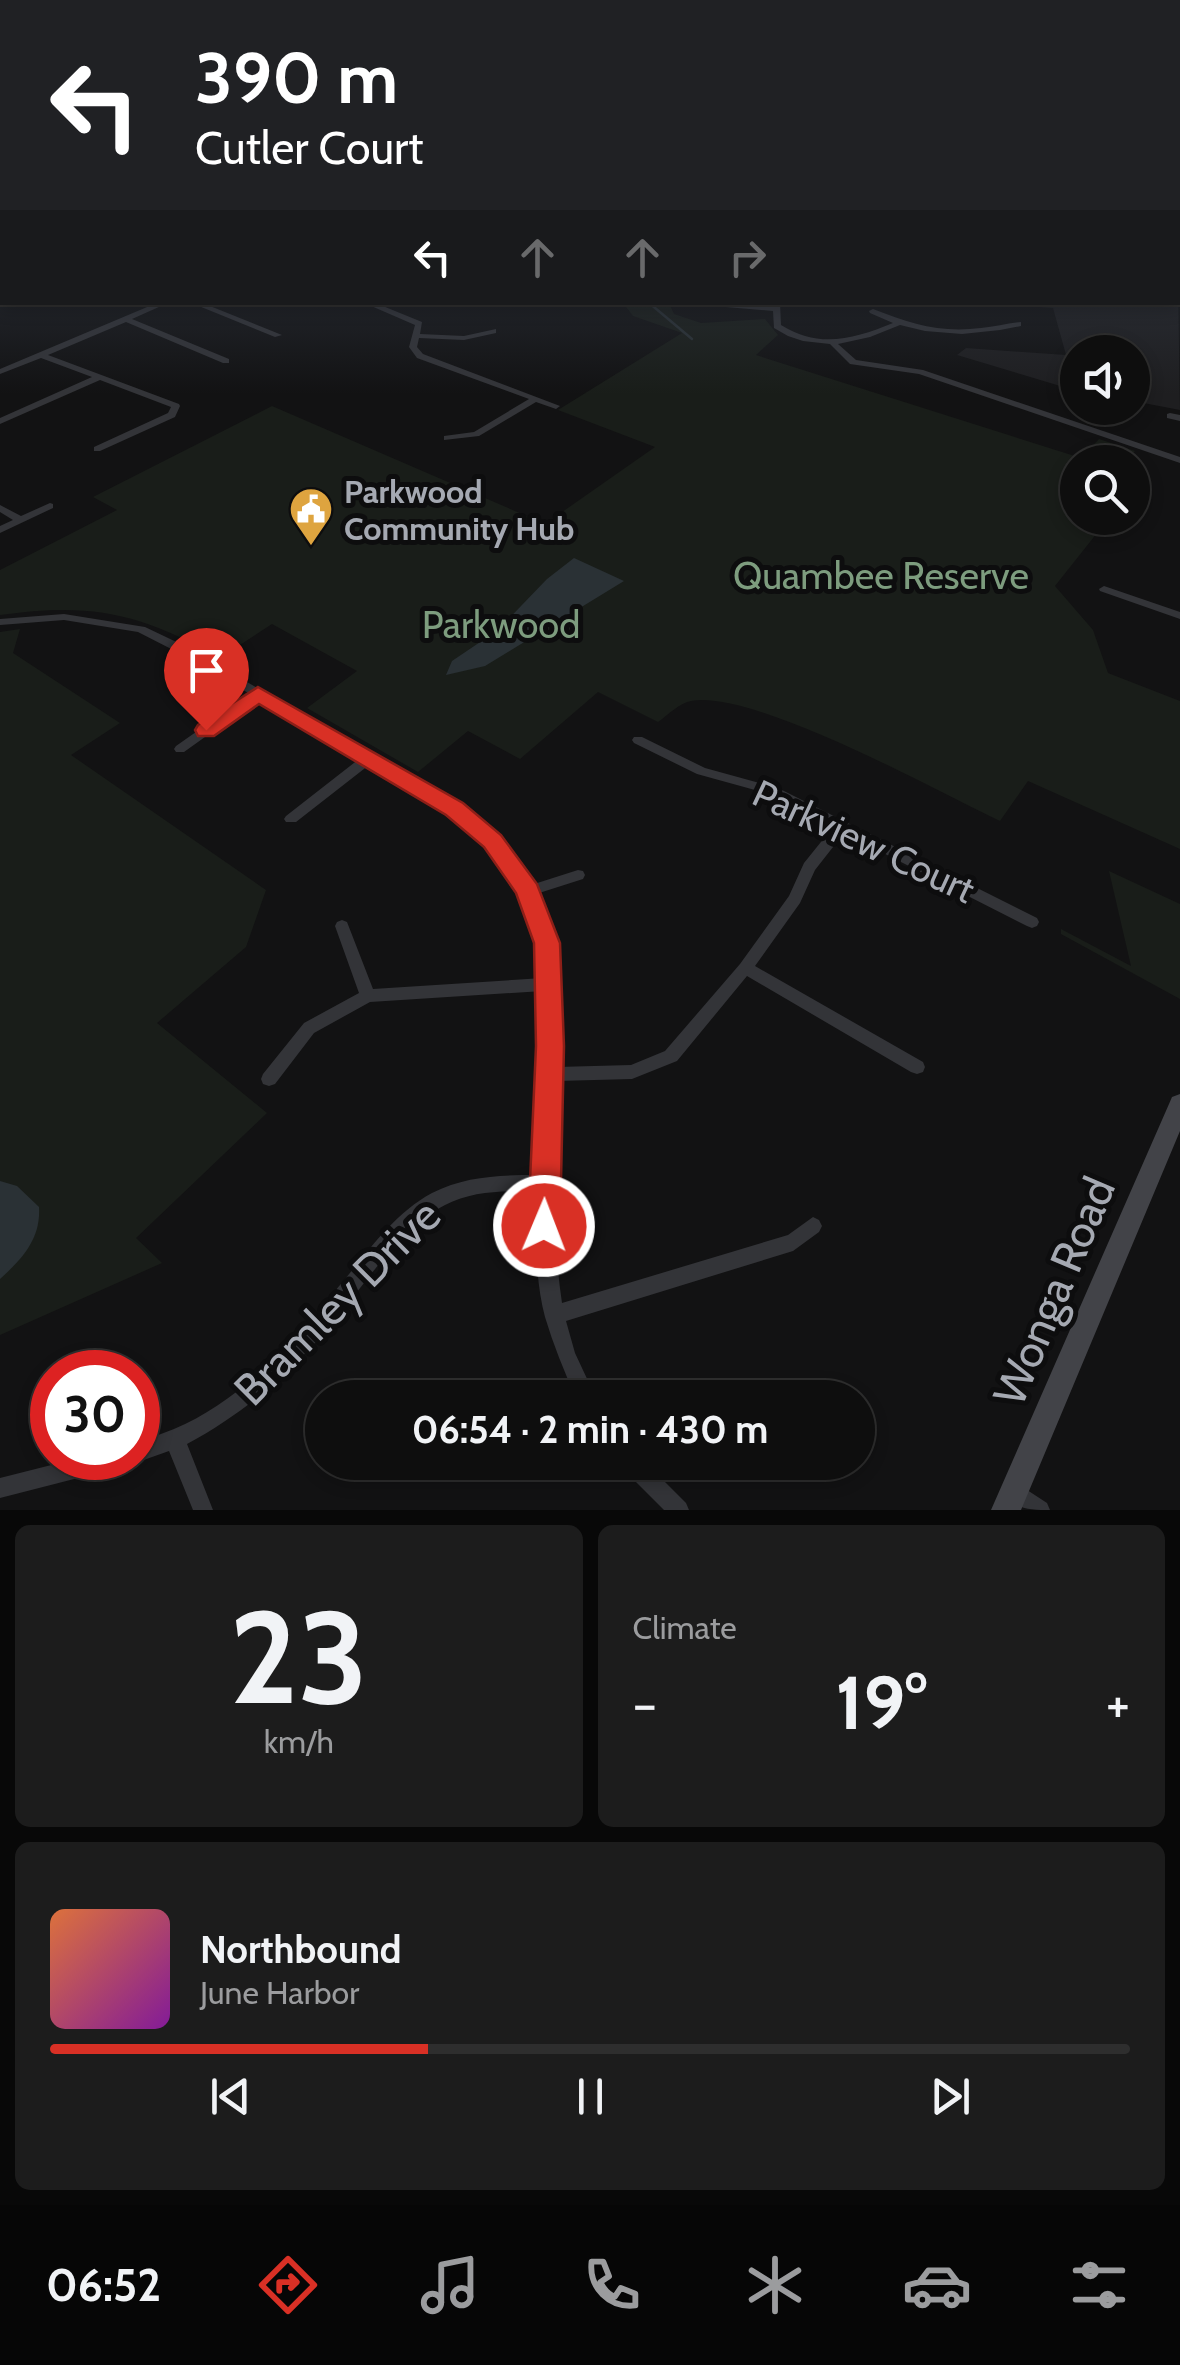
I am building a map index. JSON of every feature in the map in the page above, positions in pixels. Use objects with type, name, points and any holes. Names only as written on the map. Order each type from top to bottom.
[{"type":"main road","name":"Wonga Road","points":[[1011,1501],[1180,1104]]},
{"type":"street","points":[[0,372],[161,305]]},
{"type":"street","points":[[200,305],[278,335]]},
{"type":"street","points":[[373,305],[419,324],[413,348],[420,356],[556,406]]},
{"type":"street","points":[[745,305],[776,306],[774,322],[784,332],[805,340],[832,342],[896,324]]},
{"type":"street","points":[[873,310],[896,324],[934,331],[993,331],[1018,324]]},
{"type":"street","points":[[127,320],[226,361]]},
{"type":"street","points":[[418,336],[464,338],[492,332]]},
{"type":"street","points":[[832,342],[853,362],[920,372],[1180,460]]},
{"type":"street","points":[[42,355],[138,390],[176,410],[97,449]]},
{"type":"street","points":[[0,420],[97,378]]},
{"type":"street","points":[[447,438],[476,434],[535,399]]},
{"type":"street","points":[[0,530],[50,506]]},
{"type":"street","points":[[0,508],[21,520]]},
{"type":"street","points":[[1104,589],[1180,616]]},
{"type":"street","points":[[0,622],[64,617],[142,630],[368,759],[474,824],[492,841],[528,891],[547,943],[550,1074],[546,1270],[554,1315],[577,1380]]},
{"type":"street","points":[[180,748],[258,694]]},
{"type":"street","name":"Parkview Court","points":[[638,740],[701,772],[773,791],[1032,922]]},
{"type":"street","points":[[291,819],[368,759]]},
{"type":"street","points":[[550,1074],[632,1072],[671,1056],[745,968],[795,899],[809,867],[842,825]]},
{"type":"street","points":[[528,891],[578,875]]},
{"type":"street","points":[[342,926],[368,996]]},
{"type":"street","points":[[745,968],[917,1067]]},
{"type":"street","points":[[269,1078],[309,1028],[368,996],[550,984]]},
{"type":"street","name":"Bramley Drive","points":[[160,1446],[176,1442],[238,1407],[275,1373],[404,1223],[428,1203],[452,1189],[478,1183],[545,1183]]},
{"type":"street","points":[[554,1315],[794,1242],[813,1226]]},
{"type":"street","points":[[176,1442],[203,1510]]},
{"type":"street","points":[[0,1488],[31,1480]]},
{"type":"street","points":[[648,1480],[679,1510]]},
{"type":"street","points":[[1011,1501],[1040,1510]]},
{"type":"shaded area","points":[[1010,305],[1178,305],[1180,410],[1150,404],[1150,335],[1060,335],[1053,308]]},
{"type":"shaded area","points":[[966,348],[1060,355],[1060,386],[957,355]]},
{"type":"shaded area","points":[[574,558],[624,581],[485,666],[446,675],[452,661],[498,630],[547,579]]},
{"type":"shaded area","points":[[0,1181],[17,1186],[39,1207],[39,1218],[23,1256],[0,1279]]},
{"type":"green space","points":[[625,305],[670,305],[674,314],[701,323],[765,319],[778,335],[756,355],[1060,451],[1060,535],[1096,535],[1055,586],[1093,630],[1108,673],[1180,701],[1180,849],[1028,781],[1000,821],[845,745],[756,710],[719,701],[687,702],[658,722],[598,692],[520,759],[468,731],[418,772],[307,708],[357,671],[272,624],[220,658],[165,630],[114,615],[62,610],[0,615],[0,570],[117,510],[93,497],[272,406],[545,524],[655,447],[558,410],[682,333],[633,316]]},
{"type":"green space","points":[[1099,439],[1117,445],[1093,445]]},
{"type":"green space","points":[[20,629],[13,653],[120,723],[71,755],[266,890],[246,947],[157,1023],[267,1113],[136,1238],[162,1263],[0,1335],[0,632]]},
{"type":"green space","points":[[1109,871],[1180,904],[1180,999],[1061,934],[1061,929],[1131,966]]},
{"type":"waterway","points":[[652,305],[692,339]]},
{"type":"place","name":"Parkwood Community Hub","points":[[311,547]]},
{"type":"route","points":[[206,730],[258,694],[454,809],[492,841],[512,867],[528,891],[547,943],[550,1046],[544,1226]]},
{"type":"park label","name":"Quambee Reserve","points":[[881,575]]},
{"type":"park label","name":"Parkwood","points":[[501,624]]}]
